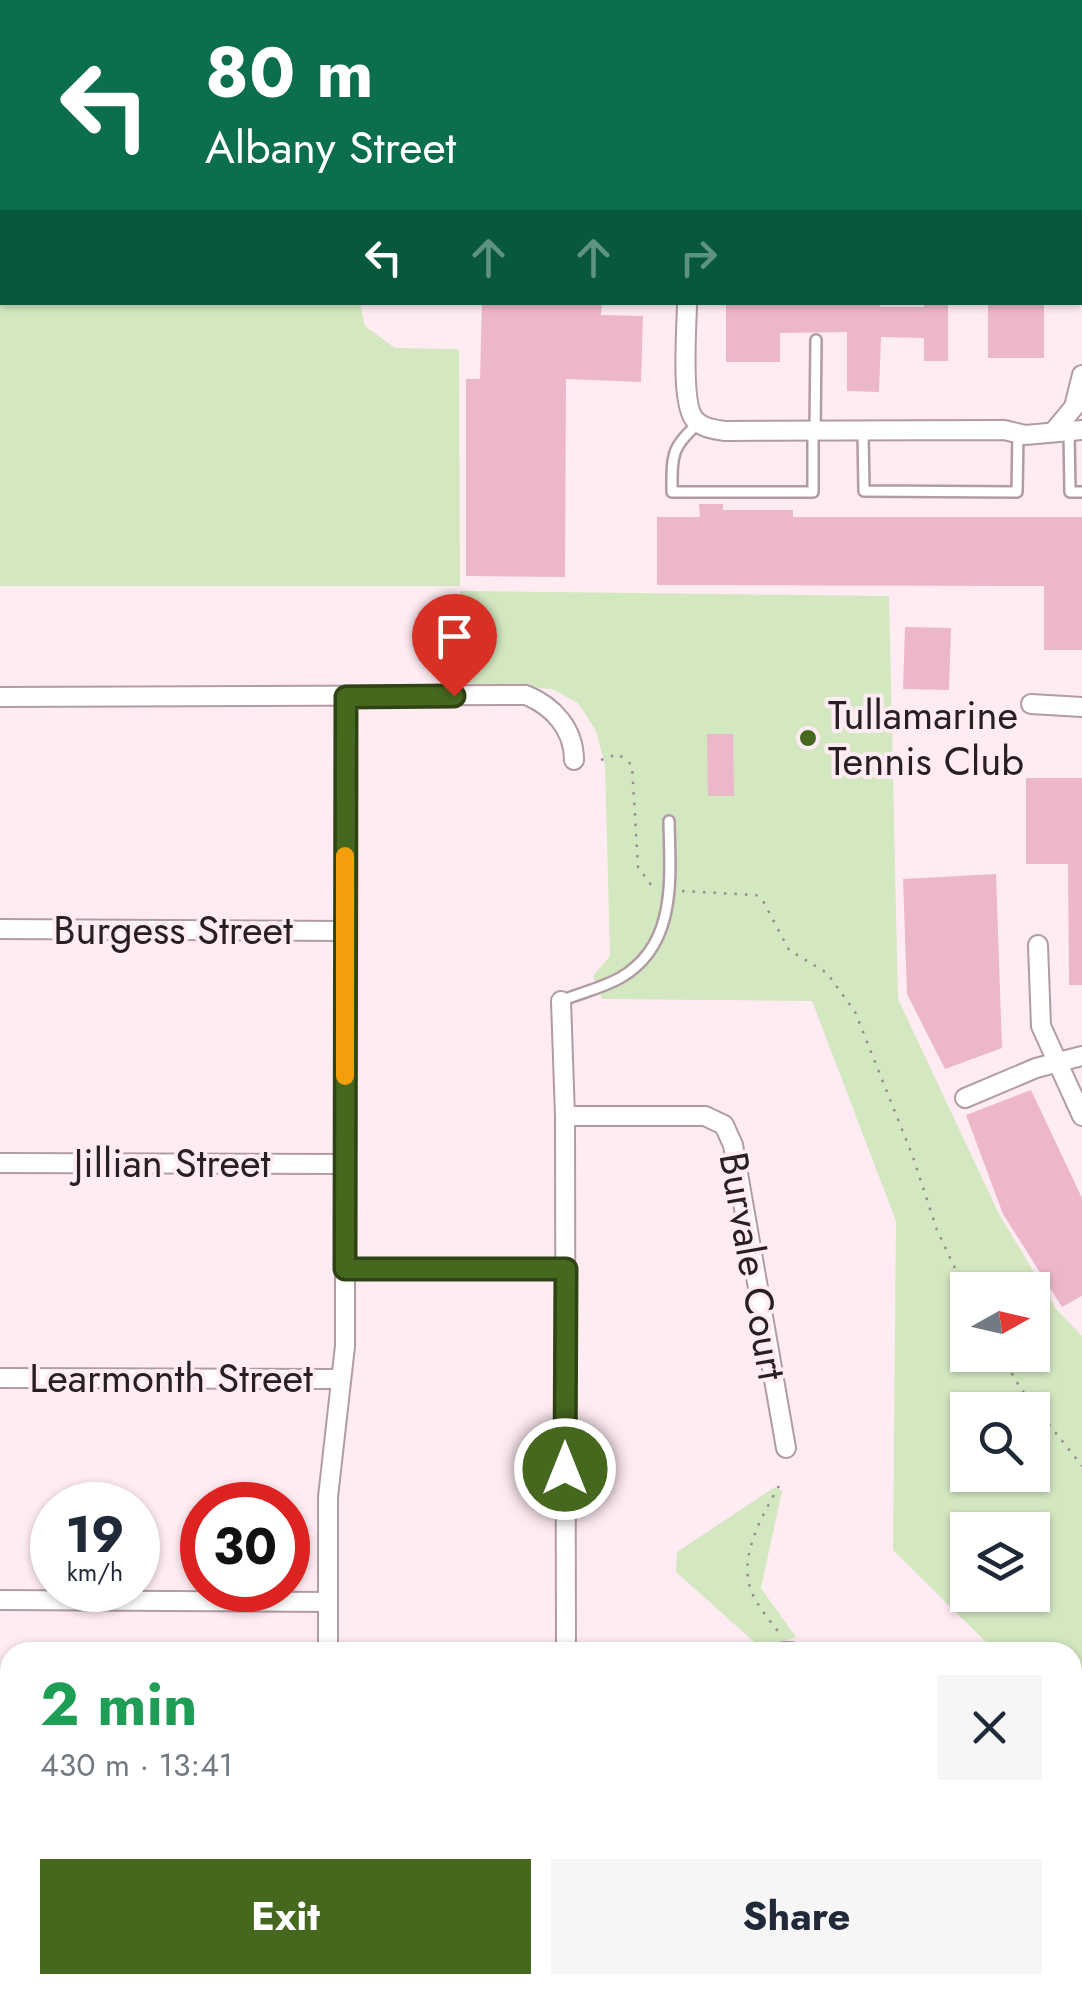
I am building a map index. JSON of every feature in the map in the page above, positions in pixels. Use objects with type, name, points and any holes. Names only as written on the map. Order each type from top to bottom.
[{"type":"street","points":[[687,305],[688,404],[700,423],[724,431],[1068,430],[1082,375]]},
{"type":"street","points":[[0,697],[526,694],[546,703],[558,716],[570,736],[574,760]]},
{"type":"street","points":[[328,1642],[328,1497],[341,1379],[345,1269],[346,697]]},
{"type":"street","points":[[1031,704],[1082,707]]},
{"type":"street","name":"Burgess Street","points":[[0,929],[345,931]]},
{"type":"street","points":[[1038,945],[1042,1026],[1082,1116]]},
{"type":"street","points":[[561,1001],[566,1116],[566,1642]]},
{"type":"street","points":[[965,1098],[1036,1068],[1082,1056]]},
{"type":"street","name":"Burvale Court","points":[[566,1116],[705,1116],[724,1125],[733,1145],[786,1448]]},
{"type":"street","name":"Jillian Street","points":[[0,1163],[345,1164]]},
{"type":"street","points":[[345,1269],[566,1269]]},
{"type":"street","name":"Learmonth Street","points":[[0,1378],[341,1379]]},
{"type":"street","points":[[0,1600],[328,1602]]},
{"type":"lane","points":[[700,423],[679,440],[674,451],[672,492],[813,492],[816,340]]},
{"type":"lane","points":[[1068,430],[1070,492],[1082,492]]},
{"type":"lane","points":[[863,431],[864,490],[1018,492],[1018,433]]},
{"type":"lane","points":[[561,1001],[618,978],[642,959],[662,929],[670,891],[669,821]]},
{"type":"path","points":[[601,760],[618,754],[632,765],[638,867],[651,888],[756,895],[762,899],[789,950],[819,967],[839,987],[866,1033],[937,1230],[957,1272]]},
{"type":"path","points":[[1012,1372],[1082,1466]]},
{"type":"path","points":[[779,1486],[754,1535],[748,1578],[751,1592],[782,1642]]},
{"type":"green space","points":[[0,305],[360,305],[365,326],[395,348],[459,349],[460,586],[0,586]]},
{"type":"green space","points":[[460,591],[889,596],[898,999],[999,1214],[1034,1272],[950,1272],[950,1372],[1050,1372],[1050,1299],[1082,1336],[1082,1642],[986,1642],[956,1612],[1050,1612],[1050,1512],[950,1512],[950,1606],[893,1550],[896,1221],[812,1001],[602,999],[593,976],[610,956],[605,765],[596,731],[578,703],[552,689],[463,683]]},
{"type":"green space","points":[[775,1487],[782,1491],[761,1588],[796,1637],[782,1642],[754,1642],[676,1572],[677,1552]]},
{"type":"building","points":[[482,305],[602,305],[601,315],[643,316],[641,382],[566,379],[565,577],[466,576],[466,379],[480,379]]},
{"type":"building","points":[[726,305],[948,305],[948,361],[924,361],[924,338],[881,337],[879,392],[847,391],[847,332],[780,333],[780,362],[726,362]]},
{"type":"building","points":[[988,305],[1044,305],[1044,358],[988,358]]},
{"type":"building","points":[[699,504],[723,504],[723,510],[793,510],[793,517],[1082,517],[1082,650],[1044,650],[1044,586],[657,585],[657,517],[700,517]]},
{"type":"building","points":[[905,627],[951,628],[949,690],[903,689]]},
{"type":"building","points":[[707,734],[733,734],[734,796],[708,796]]},
{"type":"building","points":[[1026,778],[1082,778],[1082,985],[1069,985],[1068,864],[1026,864]]},
{"type":"building","points":[[996,874],[1002,1048],[945,1069],[907,994],[903,879]]},
{"type":"building","points":[[1031,1090],[1082,1198],[1082,1296],[1062,1307],[1050,1288],[1050,1272],[1040,1272],[1003,1214],[966,1115]]},
{"type":"slow traffic","points":[[345,856],[345,1076]]},
{"type":"place","name":"Tullamarine Tennis Club","points":[[808,738]]},
{"type":"route","points":[[454,696],[346,697],[345,1269],[566,1269],[565,1469]]}]
